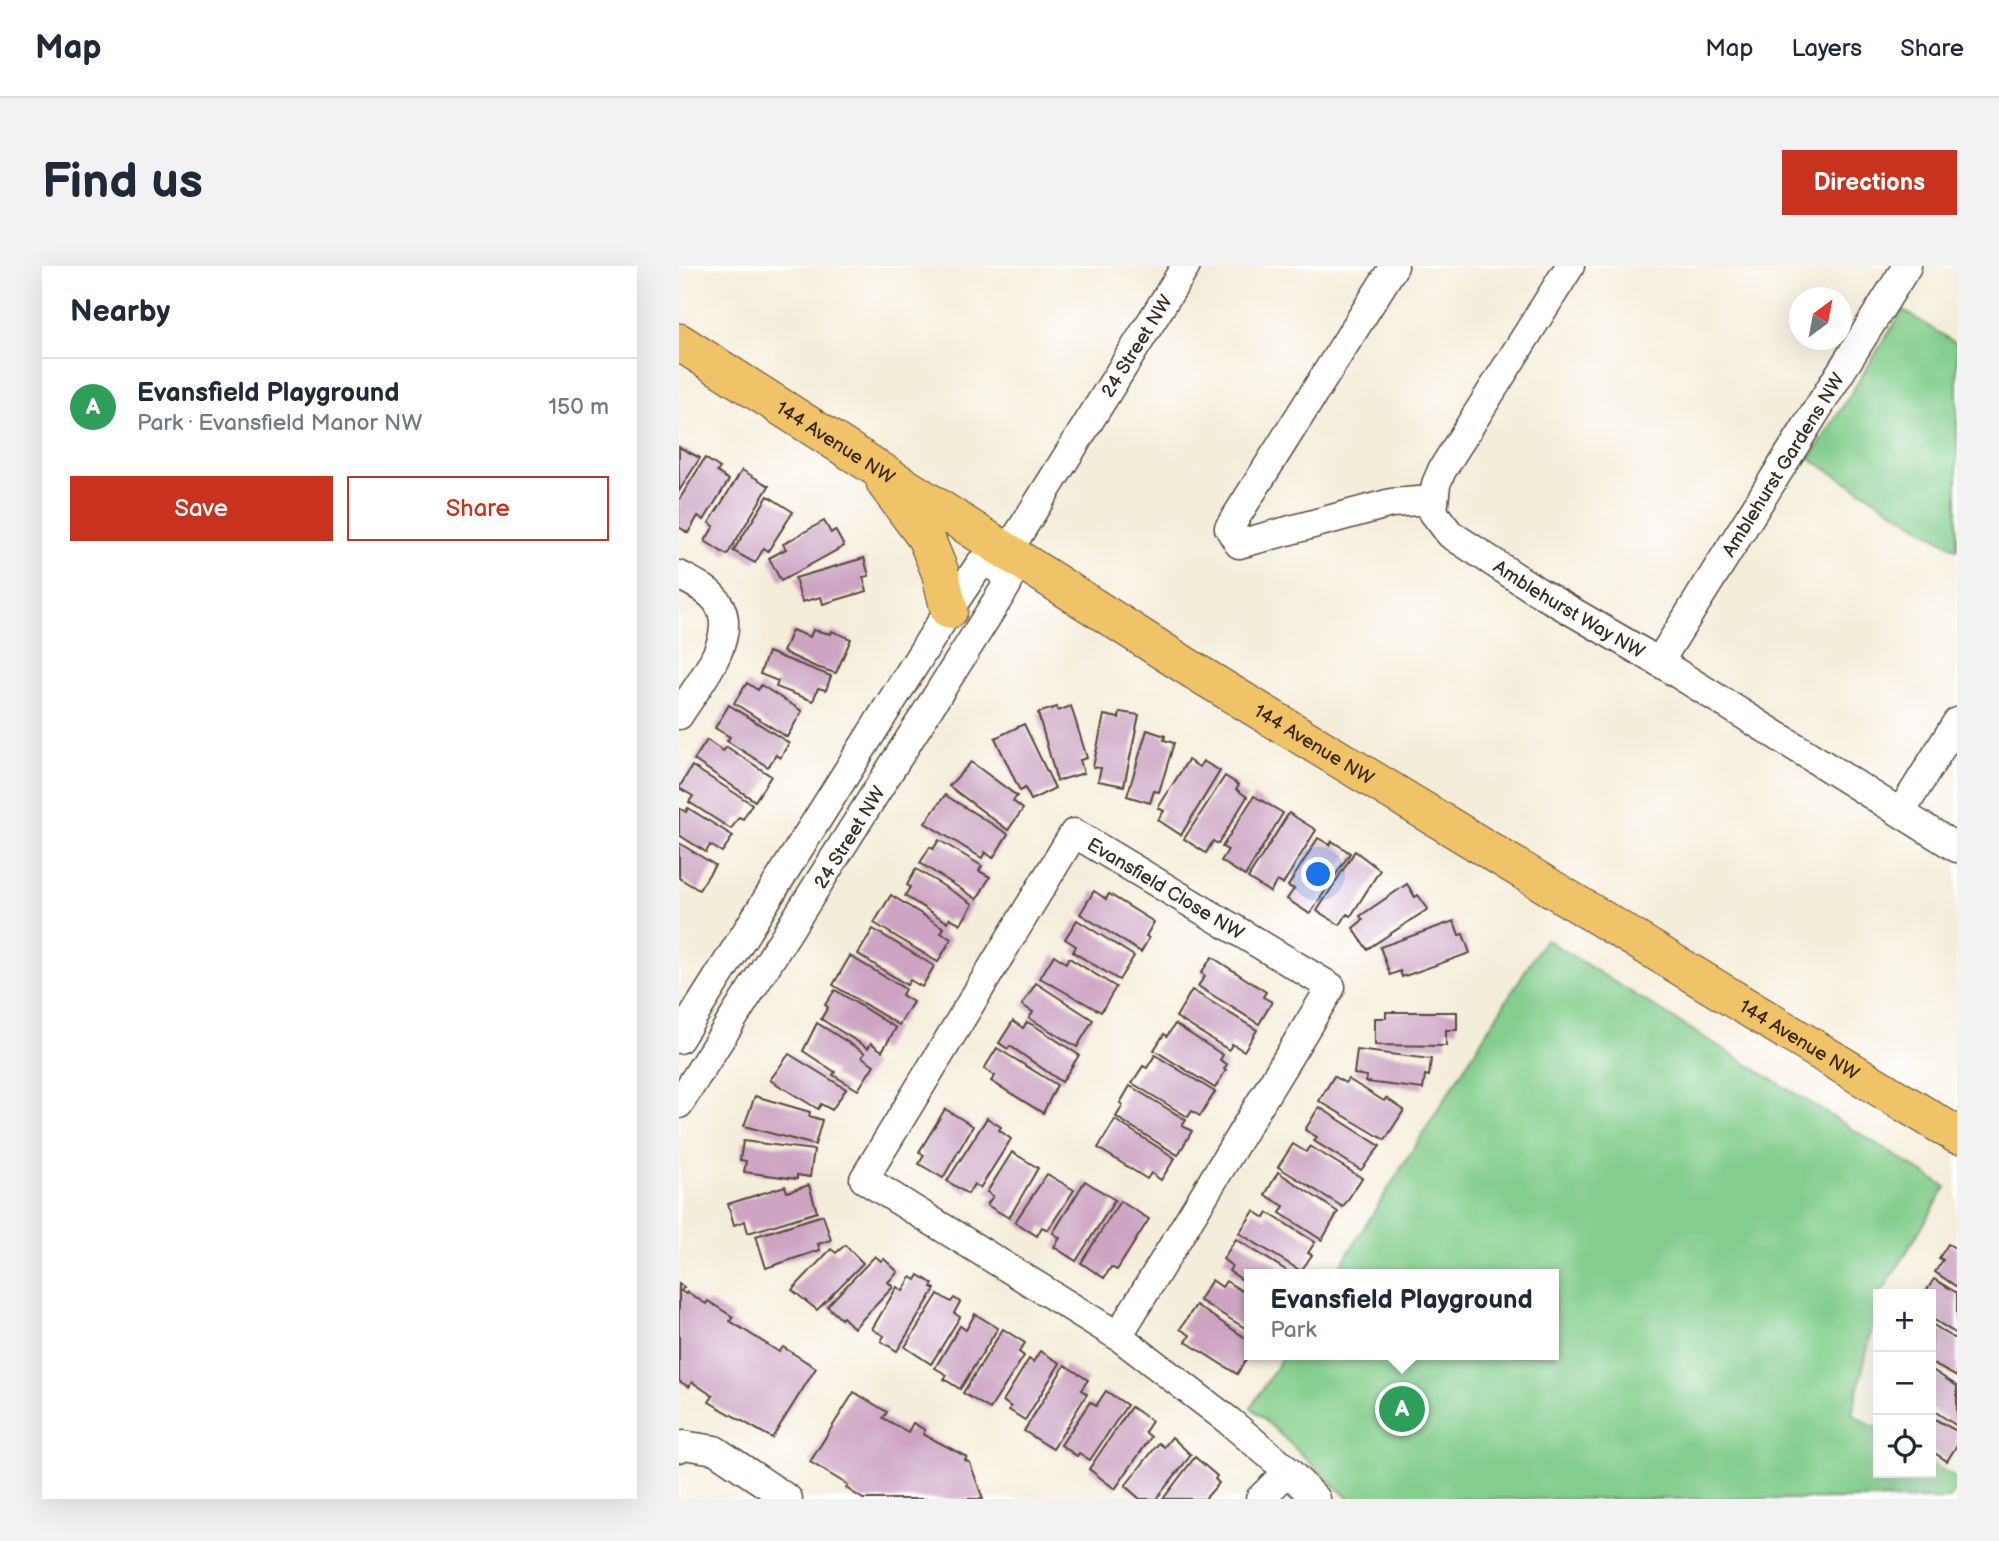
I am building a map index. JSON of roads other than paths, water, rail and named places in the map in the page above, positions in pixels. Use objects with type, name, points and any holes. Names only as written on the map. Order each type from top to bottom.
[{"type":"main road","name":"144 Avenue NW","points":[[679,342],[871,466],[1003,559],[1215,683],[1957,1135]]},
{"type":"main road","points":[[871,466],[926,538],[940,572],[949,610]]},
{"type":"street","name":"24 Street NW","points":[[679,1104],[1005,588],[1007,583],[1003,559],[1186,266]]},
{"type":"street","points":[[1394,266],[1229,528],[1239,544],[1391,503],[1432,500],[1442,470],[1570,266]]},
{"type":"street","name":"Amblehurst Gardens NW","points":[[1659,662],[1907,266]]},
{"type":"street","name":"Amblehurst Way NW","points":[[1432,500],[1433,512],[1450,534],[1537,592],[1659,662],[1957,848]]},
{"type":"street","name":"24 Street NW","points":[[679,1038],[980,564],[1003,559]]},
{"type":"street","points":[[679,575],[705,590],[718,603],[724,618],[725,635],[719,650],[679,715]]},
{"type":"street","points":[[1901,812],[1957,722]]},
{"type":"street","name":"Evansfield Close NW","points":[[1118,1336],[1331,987],[1074,833],[864,1179],[1118,1336],[1229,1421],[1289,1471],[1316,1499]]},
{"type":"street","points":[[679,1447],[683,1445],[715,1450],[787,1499]]},
{"type":"street","points":[[1260,1499],[1289,1471]]},
{"type":"place","name":"Evansfield Playground","points":[[1402,1409]]}]
